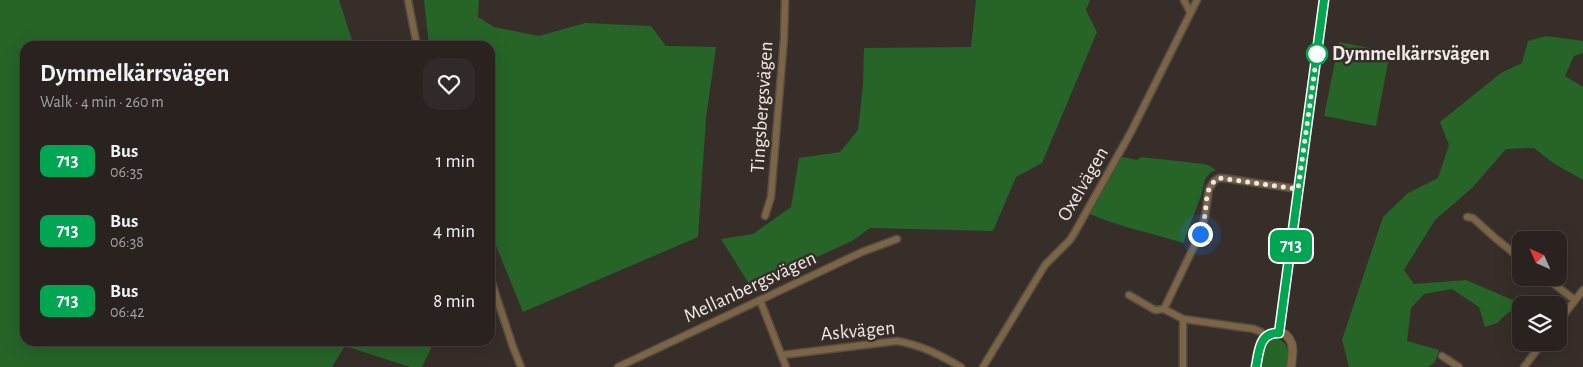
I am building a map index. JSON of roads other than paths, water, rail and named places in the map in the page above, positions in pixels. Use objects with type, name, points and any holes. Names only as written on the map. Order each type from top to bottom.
[{"type":"street","points":[[408,0],[416,41]]},
{"type":"street","name":"Tingsbergsvägen","points":[[765,216],[771,197],[784,38],[785,0]]},
{"type":"street","points":[[1184,0],[1190,12]]},
{"type":"street","points":[[1279,333],[1324,0]]},
{"type":"street","name":"Oxelvägen","points":[[983,367],[1045,265],[1070,240],[1132,132],[1195,2]]},
{"type":"street","points":[[1164,309],[1200,234],[1205,216],[1207,195],[1214,181],[1223,178],[1298,189]]},
{"type":"street","points":[[1467,217],[1473,218],[1512,251]]},
{"type":"street","name":"Mellanbergsvägen","points":[[618,367],[862,252],[897,239]]},
{"type":"street","points":[[1557,286],[1575,300]]},
{"type":"street","points":[[1567,310],[1583,290]]},
{"type":"street","points":[[495,292],[521,367]]},
{"type":"street","points":[[1129,296],[1155,310],[1164,309],[1183,319],[1254,329],[1266,337]]},
{"type":"street","points":[[760,300],[786,367]]},
{"type":"street","points":[[1183,319],[1183,367]]},
{"type":"street","points":[[1256,367],[1260,343],[1271,333],[1279,333],[1288,336],[1292,343],[1291,367]]},
{"type":"street","name":"Askvägen","points":[[782,354],[897,341],[911,343],[935,352],[961,367]]},
{"type":"street","points":[[1524,367],[1536,351]]},
{"type":"street","points":[[1442,356],[1459,367]]},
{"type":"place","name":"Dymmelkärrsvägen","points":[[1317,54]]}]
